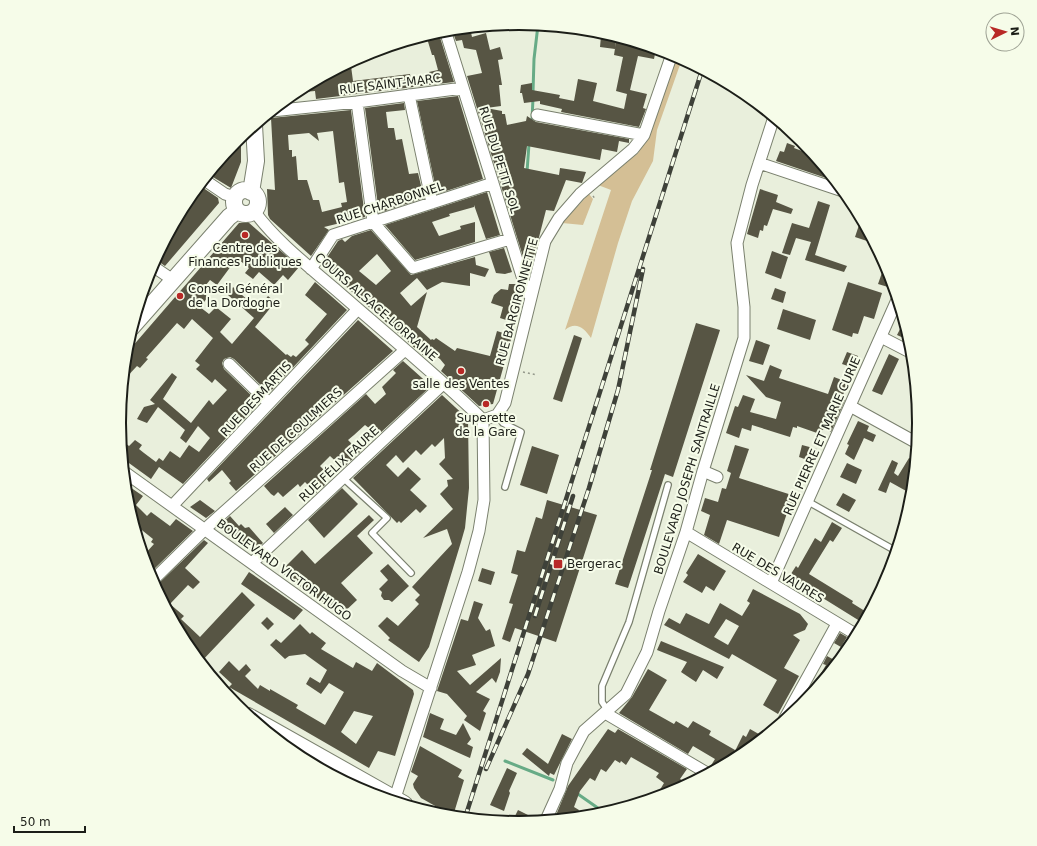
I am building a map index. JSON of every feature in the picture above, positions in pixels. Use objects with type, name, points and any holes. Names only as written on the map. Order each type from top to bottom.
[{"type":"main road","points":[[236,204],[248,214],[254,211],[258,201],[251,192],[256,161],[254,132]]},
{"type":"main road","points":[[140,318],[229,217],[240,192],[251,192]]},
{"type":"main road","points":[[274,731],[378,790]]},
{"type":"street","name":"RUE DU PETIT SOL","points":[[448,37],[510,239],[527,292],[530,297]]},
{"type":"street","name":"RUE BARGIRONNETTE","points":[[497,415],[505,403],[544,241],[559,218],[580,194],[632,150],[644,135],[670,60]]},
{"type":"street","name":"RUE SAINT-MARC","points":[[280,110],[463,88]]},
{"type":"street","points":[[409,94],[432,203]]},
{"type":"street","points":[[357,102],[373,222],[413,268],[510,239]]},
{"type":"street","points":[[537,115],[644,135]]},
{"type":"street","name":"BOULEVARD JOSEPH SANTRAILLE","points":[[548,815],[560,789],[567,763],[584,731],[626,694],[647,652],[659,611],[686,532],[744,338],[744,307],[737,243],[759,163],[772,123]]},
{"type":"street","points":[[759,163],[832,188]]},
{"type":"street","points":[[208,183],[236,204]]},
{"type":"street","name":"RUE CHARBONNEL","points":[[312,269],[333,235],[493,183]]},
{"type":"street","name":"COURS ALSACE-LORRAINE","points":[[254,211],[264,224],[312,269],[483,420]]},
{"type":"street","points":[[157,269],[173,280]]},
{"type":"street","name":"RUE PIERRE ET MARIE CURIE","points":[[771,582],[894,307]]},
{"type":"street","name":"RUE DESMARTIS","points":[[172,506],[358,309]]},
{"type":"street","points":[[881,337],[904,349]]},
{"type":"street","name":"RUE DE COULMIERS","points":[[157,576],[205,529],[405,350]]},
{"type":"street","points":[[229,364],[269,403]]},
{"type":"street","name":"RUE FÉLIX FAURE","points":[[252,563],[443,384]]},
{"type":"street","points":[[850,406],[911,440]]},
{"type":"street","points":[[399,797],[431,688],[468,572],[479,531],[484,500],[483,420],[497,415]]},
{"type":"street","points":[[703,471],[717,477]]},
{"type":"street","name":"BOULEVARD VICTOR HUGO","points":[[129,475],[402,671],[431,688]]},
{"type":"street","name":"RUE DES VAURES","points":[[686,532],[851,632]]},
{"type":"street","points":[[793,704],[837,624]]},
{"type":"street","points":[[607,712],[702,770]]},
{"type":"lane","points":[[497,415],[503,423],[521,432],[505,488]]},
{"type":"lane","points":[[343,478],[387,518],[372,533],[411,573]]},
{"type":"lane","points":[[607,712],[602,702],[602,686],[629,622],[668,485]]},
{"type":"lane","points":[[807,501],[891,548]]},
{"type":"path","points":[[513,370],[536,375]]},
{"type":"shaded area","points":[[675,63],[680,65],[657,130],[653,161],[632,201],[618,243],[591,338],[586,331],[580,327],[573,326],[565,330],[611,190],[598,185],[638,153],[650,133]]},
{"type":"shaded area","points":[[589,194],[593,199],[583,225],[562,223]]},
{"type":"building","points":[[471,33],[472,37],[486,33],[490,50],[500,47],[503,59],[498,60],[502,85],[499,85],[501,106],[486,108],[502,111],[502,114],[505,114],[507,125],[526,121],[527,116],[536,122],[629,139],[629,143],[619,141],[617,152],[602,149],[600,160],[527,146],[524,168],[559,175],[560,168],[586,172],[582,183],[566,180],[554,211],[546,210],[529,276],[467,76],[482,73],[476,50],[464,48],[462,40],[456,41],[454,36]]},
{"type":"building","points":[[440,38],[454,82],[316,99],[315,91],[307,92],[351,68],[353,81],[410,74],[411,80],[431,78],[429,72],[438,70],[434,55],[432,55],[428,41]]},
{"type":"building","points":[[601,39],[616,42],[615,49],[600,47]]},
{"type":"building","points":[[616,42],[655,55],[654,59],[638,56],[630,90],[647,94],[643,108],[646,109],[639,127],[561,112],[562,109],[540,104],[540,101],[524,103],[522,93],[520,93],[521,85],[532,83],[532,90],[560,95],[559,98],[574,101],[578,79],[597,83],[593,101],[624,109],[627,94],[616,91],[623,57],[614,55]]},
{"type":"building","points":[[458,96],[483,179],[437,194],[417,101]]},
{"type":"building","points":[[404,103],[405,110],[386,112],[388,128],[394,128],[396,140],[402,139],[409,174],[418,173],[424,198],[379,213],[365,108]]},
{"type":"building","points":[[351,110],[365,217],[324,227],[329,230],[311,256],[270,219],[268,215],[267,189],[275,190],[271,118]],"holes":[[[333,131],[339,183],[344,182],[347,202],[341,203],[342,207],[322,212],[319,200],[313,200],[307,180],[298,180],[296,156],[292,157],[292,150],[289,150],[288,135],[309,133],[319,141],[317,133]]]},
{"type":"building","points":[[787,143],[795,146],[794,148],[801,151],[825,178],[776,161],[780,151],[784,152]]},
{"type":"building","points":[[241,145],[241,162],[231,188],[213,177]]},
{"type":"building","points":[[204,188],[218,198],[219,203],[165,266],[160,262],[166,249],[178,226]]},
{"type":"building","points":[[760,189],[778,195],[776,202],[793,209],[791,214],[773,209],[767,226],[764,225],[763,231],[760,230],[758,238],[747,234]]},
{"type":"building","points":[[487,192],[500,235],[486,239],[474,205],[474,207],[449,214],[450,216],[432,222],[439,236],[461,229],[460,226],[475,222],[475,242],[415,260],[385,225]]},
{"type":"building","points":[[818,201],[830,205],[815,255],[847,266],[844,272],[805,260],[811,242],[796,238],[790,255],[782,253],[792,223],[809,228]]},
{"type":"building","points":[[248,222],[299,267],[288,280],[283,275],[274,285],[259,272],[253,279],[245,273],[249,268],[237,258],[217,285],[210,280],[201,291],[208,297],[200,307],[209,314],[216,307],[231,319],[220,332],[232,344],[254,318],[228,295],[233,287],[258,309],[268,296],[275,302],[255,327],[286,355],[287,354],[291,357],[293,355],[296,357],[309,344],[305,340],[327,314],[305,295],[315,282],[347,310],[269,393],[234,359],[230,357],[224,359],[222,363],[224,369],[259,403],[183,484],[159,467],[151,479],[128,462],[126,444],[129,446],[135,440],[142,445],[139,449],[156,462],[159,458],[163,461],[170,451],[180,458],[189,445],[199,452],[210,438],[198,426],[186,443],[180,438],[185,430],[158,407],[147,423],[137,419],[144,407],[155,404],[150,400],[172,373],[177,377],[163,399],[191,423],[209,400],[213,405],[227,390],[215,379],[212,383],[196,369],[200,365],[195,361],[213,338],[192,319],[184,329],[177,323],[146,358],[148,359],[140,368],[137,366],[129,375],[133,346],[239,223]]},
{"type":"building","points":[[859,226],[867,241],[855,237]]},
{"type":"building","points":[[371,230],[411,275],[475,257],[476,265],[489,269],[485,277],[470,273],[470,286],[442,282],[427,290],[417,278],[400,293],[411,306],[427,292],[417,327],[431,340],[436,338],[455,351],[457,348],[490,356],[497,331],[512,336],[493,404],[479,406],[441,371],[445,365],[440,359],[430,352],[426,358],[322,265],[338,241],[342,239],[345,242],[352,236]],"holes":[[[377,254],[391,271],[376,285],[359,271]]]},
{"type":"building","points":[[504,248],[512,272],[505,274],[496,273],[489,252]]},
{"type":"building","points":[[772,251],[788,257],[781,279],[765,273]]},
{"type":"building","points":[[882,273],[887,287],[878,284]]},
{"type":"building","points":[[848,282],[882,293],[874,319],[864,316],[858,334],[853,333],[852,337],[832,330]]},
{"type":"building","points":[[509,284],[516,284],[521,302],[515,323],[500,318],[503,307],[491,303],[494,295],[501,289],[508,290]]},
{"type":"building","points":[[775,288],[786,292],[783,303],[771,299]]},
{"type":"building","points":[[783,309],[816,320],[810,340],[777,329]]},
{"type":"building","points":[[358,320],[393,351],[236,491],[229,483],[231,481],[222,470],[209,482],[207,479]]},
{"type":"building","points":[[696,323],[720,330],[673,477],[665,474],[628,588],[615,584],[652,470],[650,470]]},
{"type":"building","points":[[900,329],[902,337],[897,335]]},
{"type":"building","points":[[574,335],[582,338],[562,402],[553,399]]},
{"type":"building","points":[[756,340],[770,345],[763,365],[749,361]]},
{"type":"building","points":[[847,352],[858,356],[854,368],[842,364]]},
{"type":"building","points":[[889,354],[899,359],[882,395],[872,391]]},
{"type":"building","points":[[403,361],[431,386],[378,435],[365,425],[348,440],[360,452],[343,468],[330,456],[320,466],[325,471],[319,478],[325,485],[316,493],[305,482],[300,487],[298,484],[283,497],[278,492],[274,496],[271,494],[264,486],[366,394],[375,404],[386,394],[382,387],[396,373],[393,370]]},
{"type":"building","points":[[770,365],[782,370],[779,378],[828,394],[834,377],[847,382],[842,399],[845,400],[831,432],[824,429],[817,433],[797,426],[797,428],[793,427],[790,437],[752,425],[751,431],[742,428],[739,438],[726,433],[735,406],[738,407],[743,395],[755,399],[750,412],[776,419],[781,402],[766,397],[746,375],[764,381]]},
{"type":"building","points":[[442,395],[468,419],[469,488],[465,528],[461,542],[429,647],[419,662],[388,640],[390,638],[378,626],[387,617],[398,626],[419,604],[415,600],[420,595],[412,587],[452,544],[447,529],[423,538],[453,509],[440,494],[448,486],[447,480],[453,479],[439,464],[445,458],[444,438],[435,447],[432,444],[421,455],[416,450],[403,463],[396,455],[386,465],[398,477],[408,467],[421,479],[410,490],[427,506],[420,513],[416,509],[401,523],[399,521],[397,523],[353,478]]},
{"type":"building","points":[[858,421],[869,426],[867,431],[876,435],[873,442],[864,438],[854,460],[845,454],[849,445],[847,444]]},
{"type":"building","points":[[735,445],[749,449],[739,478],[798,497],[792,514],[787,513],[779,537],[727,520],[719,544],[704,535],[710,515],[701,511],[705,498],[718,502],[722,488],[726,489],[731,473],[727,471]]},
{"type":"building","points":[[802,445],[817,449],[813,462],[799,457]]},
{"type":"building","points":[[532,446],[559,455],[547,494],[520,485]]},
{"type":"building","points":[[910,458],[905,491],[890,482],[886,493],[878,490],[892,460],[898,463],[894,473],[898,476]]},
{"type":"building","points":[[847,463],[862,470],[856,484],[840,477]]},
{"type":"building","points":[[131,488],[143,496],[136,505],[147,516],[151,512],[170,526],[176,519],[193,531],[154,569],[147,552],[154,544],[151,542],[153,539],[140,529]]},
{"type":"building","points":[[342,488],[358,504],[324,538],[308,520]]},
{"type":"building","points":[[843,493],[856,500],[849,512],[836,505]]},
{"type":"building","points":[[200,500],[215,511],[206,518],[190,507]]},
{"type":"building","points":[[547,500],[597,515],[556,642],[515,628],[510,642],[502,639],[513,604],[509,603],[518,575],[511,573],[517,550],[525,552],[536,517],[542,519]]},
{"type":"building","points":[[285,507],[293,515],[274,533],[266,524]]},
{"type":"building","points":[[369,515],[374,520],[357,536],[373,553],[341,583],[357,600],[341,615],[280,572],[302,550],[315,564]]},
{"type":"building","points":[[230,516],[239,526],[241,524],[245,528],[249,527],[263,543],[253,552],[218,527]]},
{"type":"building","points":[[832,522],[842,528],[833,542],[830,540],[809,574],[853,601],[852,603],[864,610],[859,620],[789,577],[796,566],[798,568],[815,538],[821,542]]},
{"type":"building","points":[[204,540],[208,543],[185,568],[200,582],[193,589],[188,585],[170,604],[184,616],[181,619],[200,637],[242,592],[255,605],[204,658],[178,619],[166,597],[159,583]]},
{"type":"building","points":[[698,554],[726,571],[714,591],[706,586],[702,593],[683,582],[688,575],[686,573]]},
{"type":"building","points":[[388,564],[409,586],[392,602],[389,600],[384,600],[381,596],[382,592],[379,589],[388,580],[380,571]]},
{"type":"building","points":[[482,568],[495,572],[491,585],[478,581]]},
{"type":"building","points":[[249,572],[303,610],[294,620],[241,584]]},
{"type":"building","points":[[753,589],[800,614],[808,624],[805,630],[793,635],[800,640],[784,668],[799,676],[778,714],[763,705],[777,680],[732,654],[729,659],[664,625],[669,618],[680,624],[686,613],[709,624],[720,603],[742,616],[750,603],[747,601]],"holes":[[[726,619],[739,626],[728,645],[714,637]]]},
{"type":"building","points":[[474,601],[483,604],[478,618],[486,631],[490,629],[495,646],[472,655],[476,665],[457,671],[470,685],[501,658],[500,672],[496,683],[492,678],[476,692],[490,699],[483,711],[486,713],[480,731],[464,720],[467,716],[447,694],[437,691],[461,619],[468,621]]},
{"type":"building","points":[[267,617],[274,624],[268,630],[261,623]]},
{"type":"building","points":[[300,624],[310,634],[312,632],[326,643],[321,649],[353,668],[356,662],[372,671],[377,663],[413,690],[414,694],[395,756],[378,751],[369,768],[229,687],[232,684],[219,672],[229,661],[239,671],[246,664],[251,670],[245,676],[258,689],[260,685],[270,691],[270,689],[298,705],[296,708],[325,725],[344,692],[329,683],[321,694],[306,684],[310,677],[320,683],[327,670],[305,654],[289,656],[285,659],[270,645],[276,639],[281,643]],"holes":[[[354,711],[373,716],[356,744],[341,732]]]},
{"type":"building","points":[[840,633],[847,637],[841,647],[834,643]]},
{"type":"building","points":[[661,641],[724,667],[717,679],[703,670],[696,682],[681,672],[687,662],[657,650]]},
{"type":"building","points":[[827,656],[832,659],[821,673],[826,665],[823,664]]},
{"type":"building","points":[[648,669],[667,680],[649,710],[674,724],[676,721],[688,728],[693,721],[711,731],[709,735],[735,750],[711,765],[715,759],[693,746],[688,754],[619,713],[632,697]]},
{"type":"building","points":[[430,713],[444,719],[440,729],[456,735],[463,723],[471,739],[467,744],[473,747],[470,758],[423,737]]},
{"type":"building","points":[[608,729],[615,733],[618,729],[687,769],[680,779],[682,780],[660,789],[664,783],[656,777],[659,773],[631,757],[626,765],[621,761],[620,763],[615,760],[606,772],[601,769],[595,781],[590,778],[580,791],[574,807],[579,810],[578,811],[556,814],[568,786]]},
{"type":"building","points":[[750,729],[759,734],[735,751],[743,735],[746,737]]},
{"type":"building","points":[[562,734],[572,739],[554,775],[550,773],[549,776],[522,754],[527,748],[548,764]]},
{"type":"building","points":[[420,746],[462,770],[458,777],[464,780],[455,811],[437,807],[421,798],[413,784],[418,776],[411,772]]},
{"type":"building","points":[[507,768],[517,773],[509,791],[510,793],[504,811],[490,805]]},
{"type":"building","points":[[518,810],[529,816],[518,816],[515,816]]},
{"type":"waterway","points":[[533,92],[534,59],[537,31]]},
{"type":"waterway","points":[[532,120],[533,98]]},
{"type":"waterway","points":[[527,172],[529,144]]},
{"type":"waterway","points":[[505,761],[553,780]]},
{"type":"waterway","points":[[575,792],[597,808]]},
{"type":"railway","points":[[467,813],[700,75]]},
{"type":"railway","points":[[486,769],[528,674],[589,488],[618,390],[643,269]]},
{"type":"railway","points":[[535,616],[573,496]]},
{"type":"place","name":"Centre des Finances Publiques","points":[[245,235]]},
{"type":"place","name":"Conseil Général de la Dordogne","points":[[180,296]]},
{"type":"place","name":"salle des Ventes","points":[[461,371]]},
{"type":"place","name":"Superette de la Gare","points":[[486,404]]},
{"type":"place","name":"Bergerac","points":[[558,564]]}]
